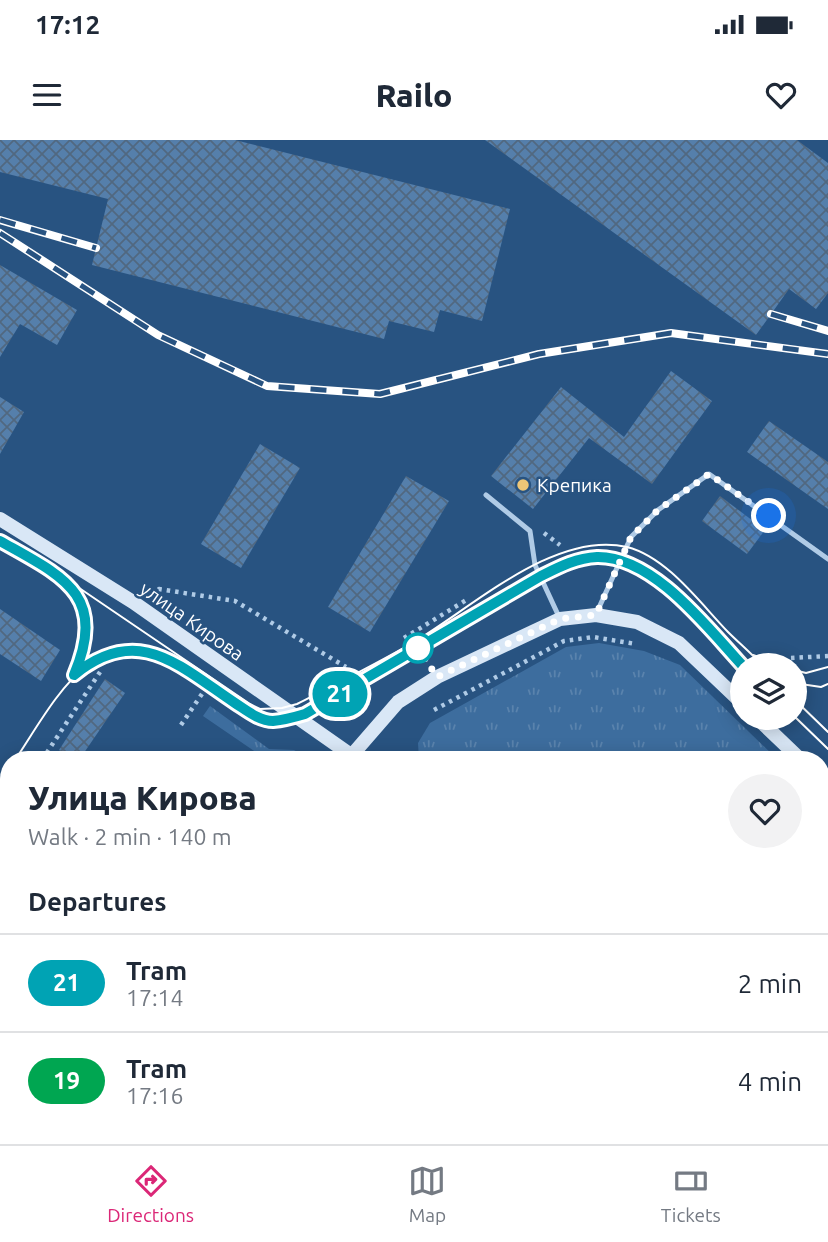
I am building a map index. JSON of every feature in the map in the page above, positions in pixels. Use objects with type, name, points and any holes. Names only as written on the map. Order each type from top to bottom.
[{"type":"main road","name":"улица Кирова","points":[[0,519],[133,602],[346,751]]},
{"type":"main road","points":[[360,751],[398,702],[437,677],[560,619],[596,615],[638,622],[679,643],[730,692]]},
{"type":"main road","points":[[770,730],[792,751]]},
{"type":"lane","points":[[596,615],[631,537],[658,510],[709,474],[828,559]]},
{"type":"lane","points":[[486,495],[530,531],[535,565],[560,619]]},
{"type":"path","points":[[153,596],[159,589],[235,601],[346,667]]},
{"type":"path","points":[[404,638],[468,598]]},
{"type":"path","points":[[434,710],[564,641],[593,637],[644,646]]},
{"type":"path","points":[[807,657],[828,656]]},
{"type":"path","points":[[181,725],[222,665]]},
{"type":"path","points":[[48,751],[102,669]]},
{"type":"green space","points":[[599,643],[644,651],[680,665],[730,713],[730,730],[747,730],[769,751],[418,751],[418,743],[430,723],[566,647]]},
{"type":"green space","points":[[210,706],[269,749],[296,751],[254,751],[203,716]]},
{"type":"building","points":[[0,140],[235,140],[510,209],[482,321],[440,310],[434,332],[389,321],[384,339],[92,265],[108,199],[0,172]]},
{"type":"building","points":[[485,140],[797,140],[828,163],[828,293],[816,309],[789,289],[756,335]]},
{"type":"building","points":[[0,265],[77,310],[57,345],[20,324],[0,357]]},
{"type":"building","points":[[671,371],[712,401],[652,484],[589,438],[533,509],[491,476],[561,387],[624,437]]},
{"type":"building","points":[[0,397],[24,412],[0,454]]},
{"type":"building","points":[[769,421],[828,462],[828,509],[747,452]]},
{"type":"building","points":[[260,444],[300,468],[241,568],[201,544]]},
{"type":"building","points":[[406,476],[449,501],[370,632],[328,607]]},
{"type":"building","points":[[720,496],[765,530],[747,554],[702,521]]},
{"type":"building","points":[[0,609],[60,650],[41,681],[0,654]]},
{"type":"building","points":[[105,679],[125,693],[85,751],[59,750]]},
{"type":"tram line","points":[[0,541],[63,577],[260,709],[297,704],[414,642],[488,592],[544,560],[572,550],[600,545],[627,547],[656,560],[682,582],[750,653]]},
{"type":"tram line","name":"21","points":[[0,541],[63,577],[80,602],[86,621],[86,639],[74,675],[90,661],[107,653],[131,649],[158,653],[245,710],[272,721],[305,714],[541,576],[568,562],[597,557],[621,560],[638,567],[655,579],[730,653]]},
{"type":"tram line","points":[[481,611],[558,566],[597,558],[622,562],[667,588],[688,606],[731,653]]},
{"type":"tram line","points":[[70,587],[81,608],[85,628],[83,650],[75,672]]},
{"type":"tram line","points":[[21,751],[60,694],[77,674],[97,659],[118,650],[143,650],[170,660]]},
{"type":"tram line","points":[[807,673],[828,667]]},
{"type":"tram line","points":[[249,712],[265,718],[298,715],[314,710],[373,675]]},
{"type":"tram line","points":[[807,685],[821,687],[828,684]]},
{"type":"tram line","points":[[807,712],[828,732]]},
{"type":"tram line","points":[[807,729],[828,749]]},
{"type":"railway","points":[[0,220],[96,248]]},
{"type":"railway","points":[[0,233],[158,335],[267,386],[380,394],[539,354],[671,333],[828,354]]},
{"type":"railway","points":[[771,314],[828,331]]},
{"type":"place","name":"Крепика","points":[[523,485]]},
{"type":"route","points":[[418,648],[437,677],[560,619],[596,615],[631,537],[658,510],[709,474],[769,516]]}]
